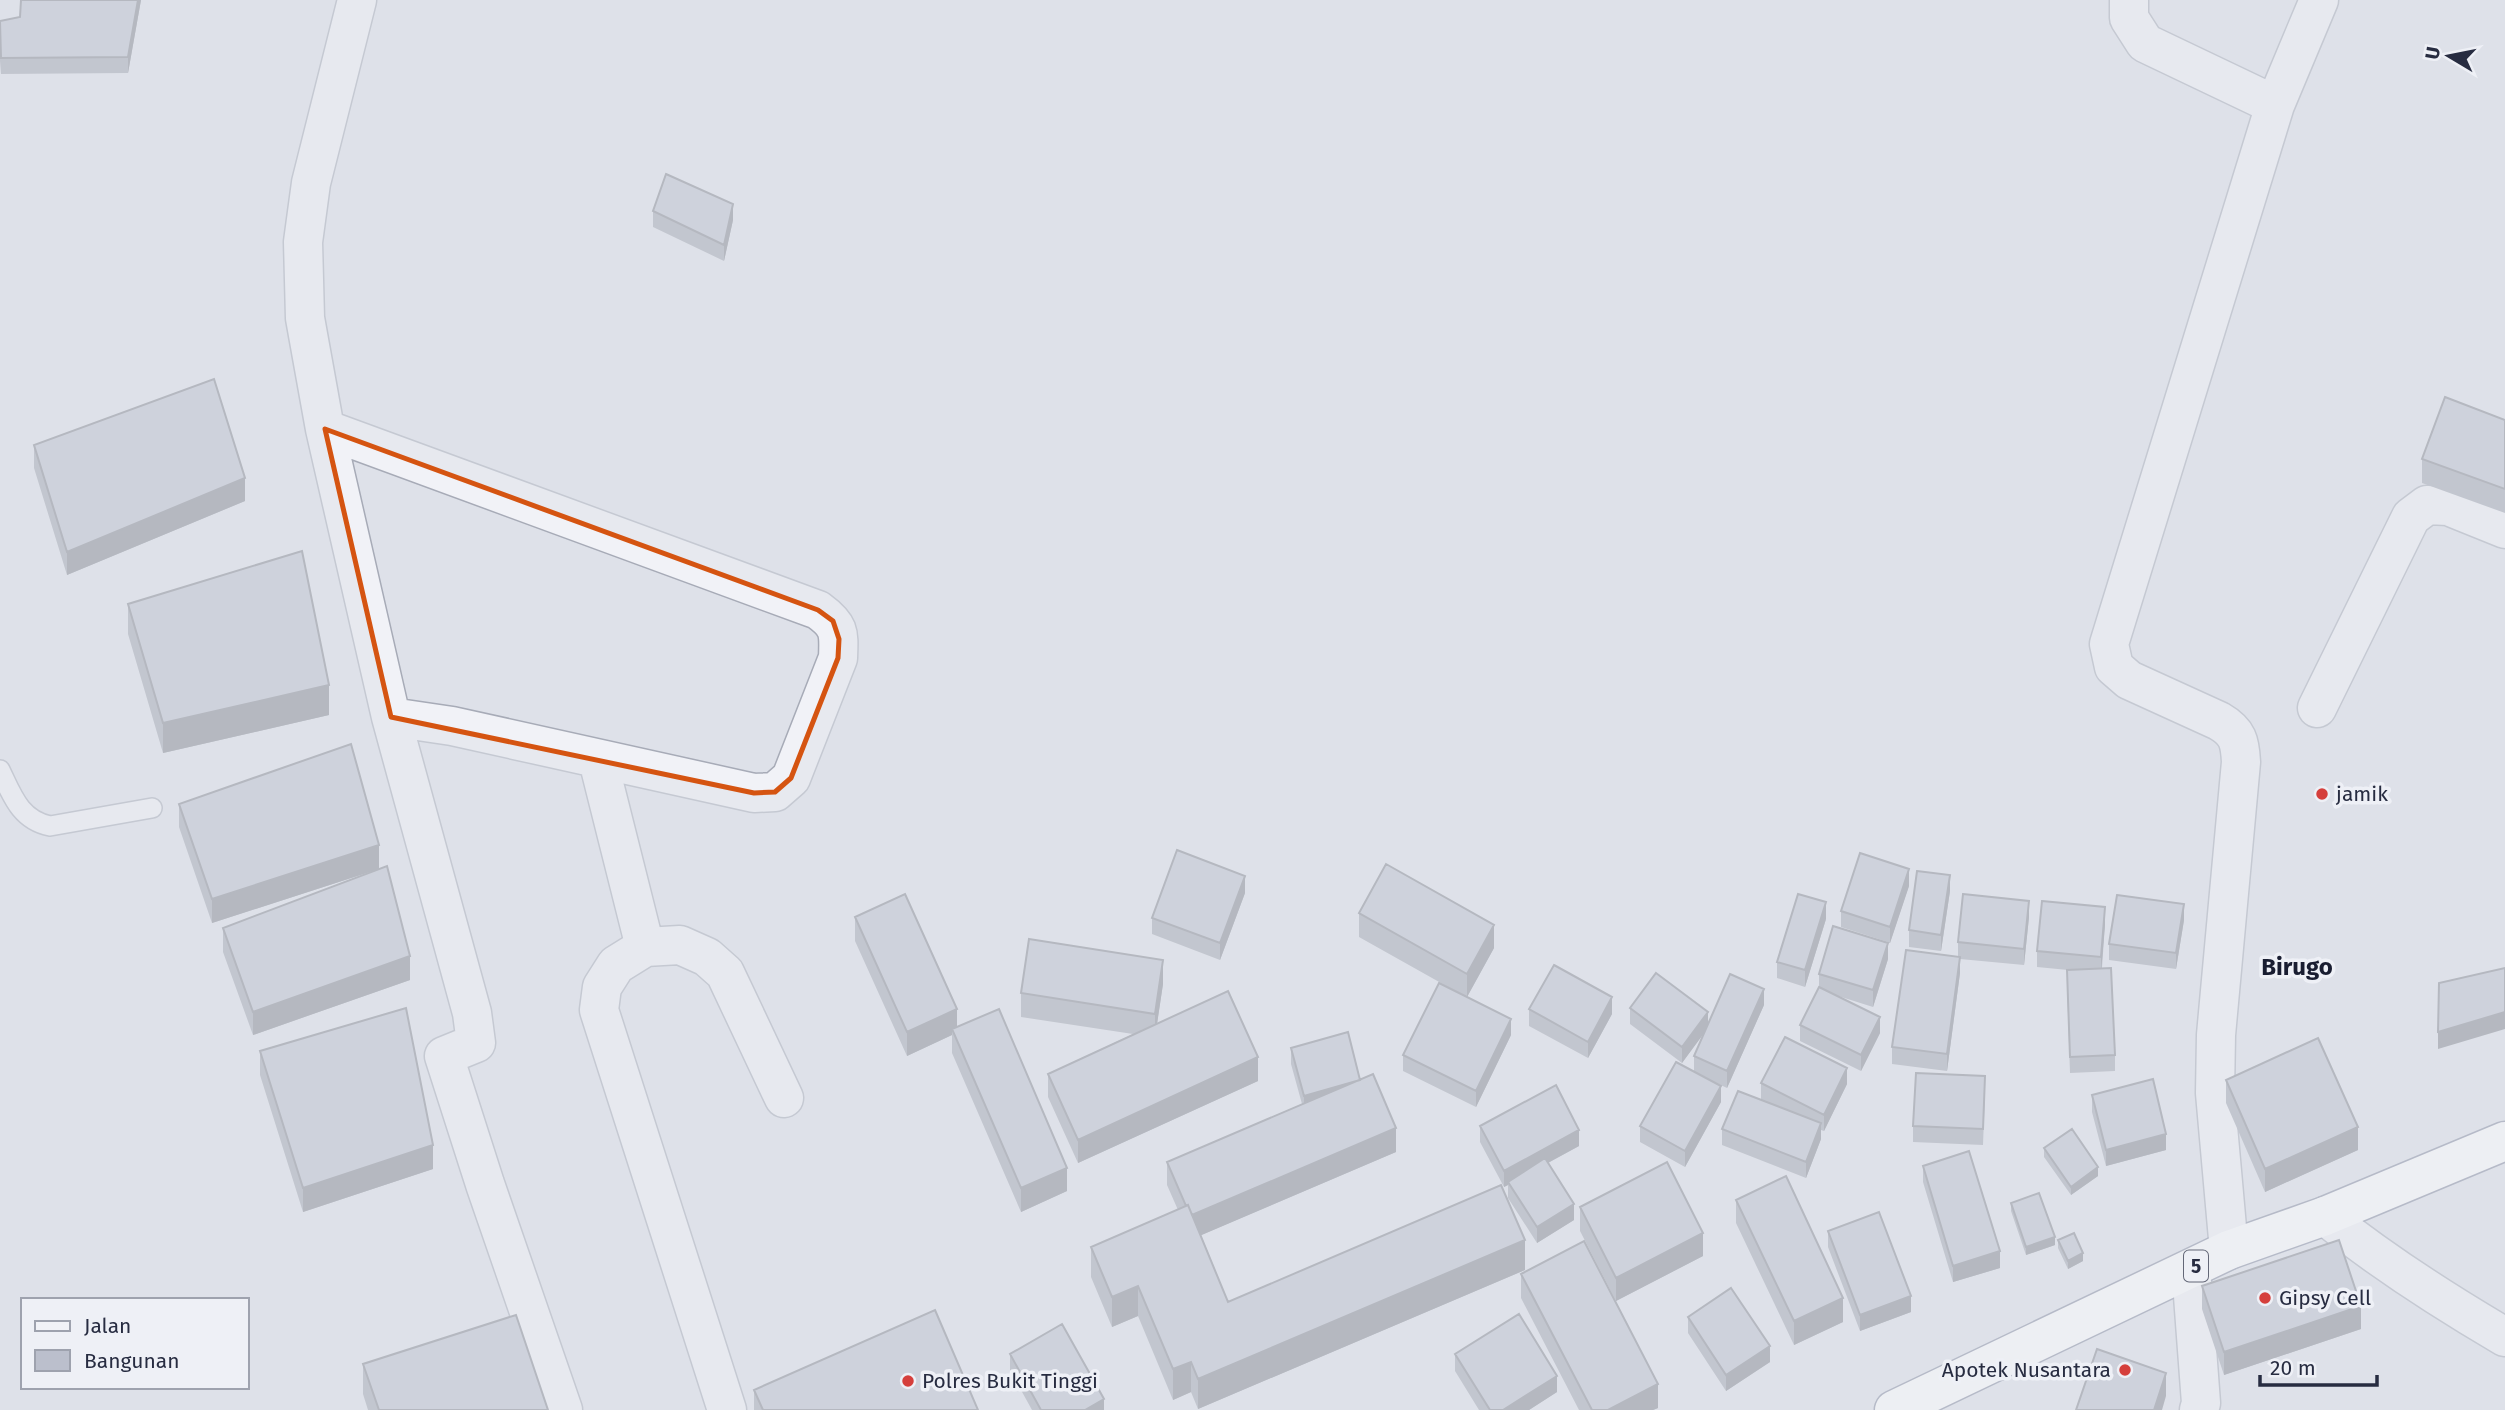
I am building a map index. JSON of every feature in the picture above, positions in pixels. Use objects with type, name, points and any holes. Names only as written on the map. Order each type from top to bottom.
[{"type":"highway","name":"5","points":[[1894,1410],[2229,1250],[2325,1216],[2505,1141]]},
{"type":"street","points":[[357,0],[311,183],[303,242],[305,318],[325,429],[391,717],[472,1013],[476,1043],[444,1056],[563,1410]]},
{"type":"street","points":[[2129,0],[2129,18],[2145,43],[2275,105]]},
{"type":"street","points":[[2229,1250],[2218,1137],[2216,1058],[2241,762],[2240,741],[2231,727],[2129,680],[2114,667],[2109,644],[2275,105],[2319,0]]},
{"type":"street","points":[[325,429],[818,610],[834,621],[839,639],[838,657],[791,778],[775,792],[754,793],[452,726],[391,717]]},
{"type":"street","points":[[2317,708],[2412,517],[2427,505],[2448,506],[2505,529]]},
{"type":"street","points":[[597,760],[646,947]]},
{"type":"street","points":[[727,1410],[600,1010],[602,987],[616,965],[646,947],[680,945],[707,957],[725,973],[784,1098]]},
{"type":"street","points":[[2325,1216],[2377,1257],[2431,1294],[2505,1337]]},
{"type":"street","points":[[2191,1269],[2201,1403],[2199,1410]]},
{"type":"lane","points":[[0,770],[15,802],[26,816],[39,824],[50,826],[152,808]]},
{"type":"highlighted area","points":[[325,429],[818,610],[833,621],[839,639],[838,658],[791,778],[775,792],[754,793],[391,717]]},
{"type":"building","points":[[21,0],[138,0],[128,57],[1,58],[0,21],[20,17]]},
{"type":"building","points":[[666,174],[733,204],[724,245],[653,211]]},
{"type":"building","points":[[214,379],[245,478],[67,552],[34,445]]},
{"type":"building","points":[[2445,397],[2505,420],[2505,489],[2422,459]]},
{"type":"building","points":[[302,551],[329,685],[163,723],[128,604]]},
{"type":"building","points":[[351,744],[379,845],[212,899],[179,804]]},
{"type":"building","points":[[1177,850],[1245,876],[1220,943],[1152,918]]},
{"type":"building","points":[[1860,853],[1909,869],[1890,927],[1841,911]]},
{"type":"building","points":[[1386,864],[1494,925],[1467,974],[1359,913]]},
{"type":"building","points":[[387,866],[410,956],[253,1012],[223,928]]},
{"type":"building","points":[[1917,871],[1950,875],[1941,935],[1909,930]]},
{"type":"building","points":[[905,894],[957,1009],[907,1032],[855,917]]},
{"type":"building","points":[[1798,894],[1826,902],[1805,970],[1777,962]]},
{"type":"building","points":[[1963,894],[2029,901],[2024,949],[1958,942]]},
{"type":"building","points":[[2117,895],[2184,904],[2176,953],[2109,944]]},
{"type":"building","points":[[2042,901],[2105,907],[2101,957],[2037,951]]},
{"type":"building","points":[[1833,926],[1888,943],[1873,990],[1819,974]]},
{"type":"building","points":[[1029,939],[1163,960],[1155,1014],[1021,993]]},
{"type":"building","points":[[1906,950],[1960,957],[1947,1054],[1892,1047]]},
{"type":"building","points":[[1554,965],[1612,997],[1588,1042],[1529,1009]]},
{"type":"building","points":[[2111,968],[2115,1055],[2070,1057],[2067,970]]},
{"type":"building","points":[[2505,968],[2505,1012],[2438,1032],[2439,983]]},
{"type":"building","points":[[1656,973],[1708,1012],[1682,1047],[1630,1008]]},
{"type":"building","points":[[1730,974],[1764,989],[1727,1071],[1694,1056]]},
{"type":"building","points":[[1439,983],[1511,1019],[1476,1091],[1403,1055]]},
{"type":"building","points":[[1819,987],[1880,1017],[1861,1055],[1800,1025]]},
{"type":"building","points":[[1228,991],[1258,1057],[1078,1140],[1048,1074]]},
{"type":"building","points":[[406,1008],[433,1145],[303,1188],[260,1051]]},
{"type":"building","points":[[999,1009],[1067,1168],[1021,1188],[952,1029]]},
{"type":"building","points":[[1348,1032],[1360,1080],[1304,1096],[1291,1048]]},
{"type":"building","points":[[1785,1037],[1847,1068],[1824,1115],[1761,1083]]},
{"type":"building","points":[[2318,1038],[2358,1127],[2265,1169],[2226,1080]]},
{"type":"building","points":[[1676,1062],[1721,1086],[1685,1151],[1640,1126]]},
{"type":"building","points":[[1916,1073],[1985,1076],[1983,1129],[1913,1126]]},
{"type":"building","points":[[1373,1074],[1396,1128],[1192,1215],[1167,1162]]},
{"type":"building","points":[[2153,1079],[2166,1134],[2106,1150],[2092,1095]]},
{"type":"building","points":[[1556,1085],[1579,1130],[1504,1171],[1480,1126]]},
{"type":"building","points":[[1738,1091],[1821,1123],[1806,1162],[1722,1129]]},
{"type":"building","points":[[2072,1129],[2098,1167],[2071,1187],[2044,1148]]},
{"type":"building","points":[[1969,1151],[2000,1251],[1953,1266],[1923,1166]]},
{"type":"building","points":[[1545,1158],[1574,1204],[1537,1227],[1508,1182]]},
{"type":"building","points":[[1667,1162],[1703,1233],[1616,1278],[1580,1207]]},
{"type":"building","points":[[1786,1176],[1843,1298],[1794,1321],[1736,1200]]},
{"type":"building","points":[[1501,1185],[1525,1240],[1198,1379],[1191,1362],[1173,1369],[1138,1286],[1112,1297],[1091,1247],[1188,1205],[1228,1302]]},
{"type":"building","points":[[2039,1193],[2055,1237],[2026,1247],[2011,1203]]},
{"type":"building","points":[[1879,1212],[1911,1296],[1860,1315],[1828,1231]]},
{"type":"building","points":[[2074,1233],[2083,1253],[2068,1261],[2058,1240]]},
{"type":"building","points":[[2339,1240],[2361,1306],[2224,1352],[2202,1286]]},
{"type":"building","points":[[1584,1241],[1658,1384],[1608,1410],[1592,1410],[1521,1274]]},
{"type":"building","points":[[1731,1288],[1770,1346],[1726,1375],[1688,1317]]},
{"type":"building","points":[[935,1310],[978,1410],[763,1410],[754,1390]]},
{"type":"building","points":[[1519,1314],[1557,1376],[1503,1410],[1490,1410],[1455,1354]]},
{"type":"building","points":[[516,1315],[548,1410],[379,1410],[363,1364]]},
{"type":"building","points":[[1062,1324],[1104,1399],[1085,1410],[1041,1410],[1010,1354]]},
{"type":"building","points":[[2097,1349],[2166,1373],[2154,1410],[2076,1410]]},
{"type":"place","name":"jamik","points":[[2322,794]]},
{"type":"place","name":"Gipsy Cell","points":[[2265,1298]]},
{"type":"place","name":"Apotek Nusantara","points":[[2125,1370]]},
{"type":"place","name":"Polres Bukit Tinggi","points":[[908,1381]]},
{"type":"district","name":"Birugo","points":[[2297,967]]}]
